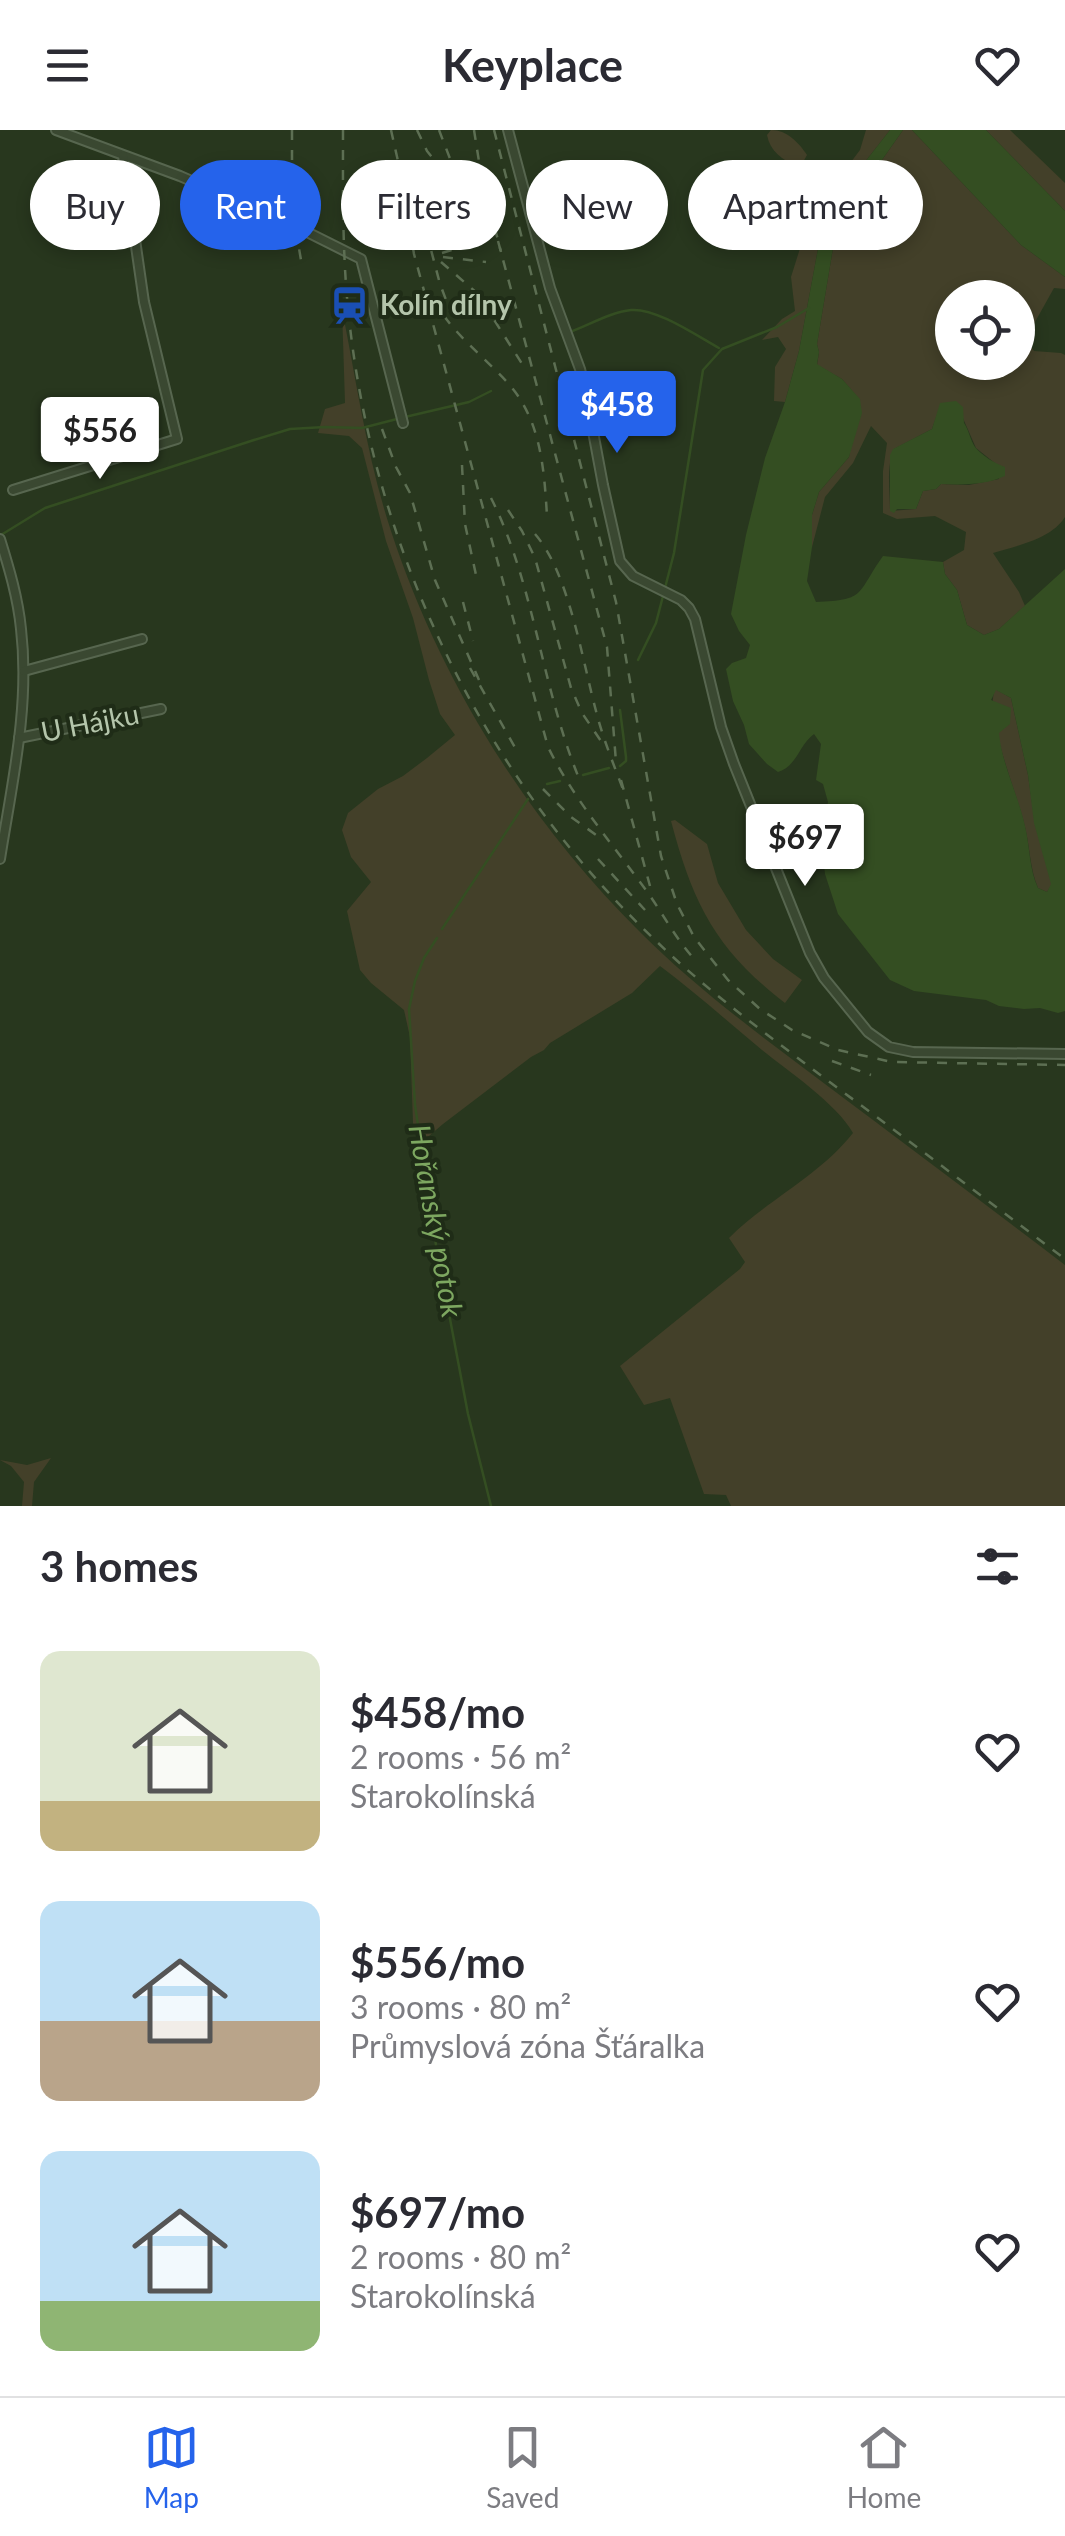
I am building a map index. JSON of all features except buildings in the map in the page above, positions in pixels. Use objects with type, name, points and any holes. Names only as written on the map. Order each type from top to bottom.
[{"type":"street","points":[[56,130],[180,176],[361,259],[403,419]]},
{"type":"street","points":[[508,130],[550,288],[586,394],[620,561],[632,576],[690,608],[695,618],[721,727],[810,954],[824,978],[868,1032],[888,1047],[913,1052],[1065,1054]]},
{"type":"street","points":[[13,490],[176,439],[144,302],[123,156]]},
{"type":"street","points":[[0,859],[19,738],[24,671],[21,624],[1,541]]},
{"type":"street","points":[[24,671],[142,639]]},
{"type":"street","name":"U Hájku","points":[[19,738],[162,709]]},
{"type":"shaded area","points":[[771,130],[787,134],[807,155],[804,160],[782,158],[767,135]]},
{"type":"shaded area","points":[[866,130],[890,130],[866,160],[852,160]]},
{"type":"shaded area","points":[[890,130],[903,130],[882,160],[866,160]]},
{"type":"shaded area","points":[[903,130],[912,130],[1021,245],[1065,277],[1065,289],[1054,288],[1035,322],[1035,280],[935,280],[935,380],[1035,380],[1035,351],[1065,355],[1065,517],[1042,536],[993,553],[1025,606],[999,629],[984,635],[967,625],[957,590],[945,574],[943,562],[964,550],[966,532],[935,516],[897,519],[883,513],[887,443],[871,426],[853,463],[825,497],[812,547],[812,515],[819,492],[849,457],[859,399],[842,379],[817,365],[833,250],[923,250],[923,160],[882,160]],"holes":[[[941,403],[962,416],[976,448],[996,464],[999,479],[969,485],[941,484],[923,491],[916,509],[890,511],[889,471],[894,449],[932,429]]]},
{"type":"shaded area","points":[[912,130],[986,130],[1065,211],[1065,277],[1021,245]]},
{"type":"shaded area","points":[[986,130],[1010,130],[1065,183],[1065,211]]},
{"type":"shaded area","points":[[799,250],[818,250],[785,402],[774,401],[775,367],[786,349],[778,337],[762,340],[795,311],[791,277]]},
{"type":"shaded area","points":[[818,250],[833,250],[817,364],[842,379],[860,399],[862,413],[849,457],[819,492],[812,515],[807,581],[816,602],[852,597],[883,556],[943,562],[945,574],[957,590],[967,625],[984,635],[999,629],[1065,569],[1065,1011],[999,1006],[986,1000],[914,991],[890,980],[838,914],[825,874],[821,838],[828,802],[823,784],[816,780],[821,744],[814,734],[790,765],[778,772],[749,744],[726,669],[746,658],[750,645],[731,614],[765,458],[799,351]],"holes":[[[996,690],[1011,698],[1034,823],[1051,884],[1047,892],[1038,888],[1035,881],[1025,826],[1001,745],[999,733],[1010,724],[1011,708],[991,700]]]},
{"type":"shaded area","points":[[342,309],[375,476],[411,587],[462,695],[525,797],[600,890],[708,994],[1065,1265],[1065,1506],[731,1506],[726,1495],[704,1494],[670,1398],[644,1405],[620,1366],[740,1269],[745,1262],[729,1238],[825,1162],[853,1133],[824,1100],[660,966],[632,993],[550,1043],[422,1142],[413,1123],[410,1037],[404,1010],[360,970],[347,911],[371,882],[351,857],[342,830],[348,813],[455,735],[440,714],[386,541],[362,448],[349,436],[318,433],[325,409],[345,403]]},
{"type":"shaded area","points":[[956,401],[963,407],[964,423],[975,447],[1005,467],[1005,476],[982,483],[941,484],[923,491],[916,509],[890,511],[893,449],[932,429],[940,403]]},
{"type":"shaded area","points":[[995,689],[1011,698],[1035,823],[1052,884],[1047,892],[1038,888],[1035,881],[1025,827],[998,737]]},
{"type":"shaded area","points":[[671,821],[707,844],[718,883],[746,930],[773,959],[802,980],[785,1003],[741,964],[710,923],[688,877]]},
{"type":"shaded area","points":[[51,1458],[34,1482],[32,1506],[22,1506],[24,1482],[11,1466],[0,1460],[27,1465]]},
{"type":"waterway","name":"Hořanský potok","points":[[665,588],[703,370],[722,349],[777,327],[809,308]]},
{"type":"waterway","points":[[570,332],[616,313],[641,311],[653,313],[719,348]]},
{"type":"waterway","points":[[405,417],[469,402],[491,391]]},
{"type":"waterway","points":[[1,535],[45,508],[290,429],[362,428],[397,419]]},
{"type":"waterway","name":"Hořanský potok","points":[[638,660],[656,623],[663,596]]},
{"type":"waterway","name":"Hořanský potok","points":[[620,710],[626,761],[620,766]]},
{"type":"waterway","name":"Hořanský potok","points":[[583,775],[609,768]]},
{"type":"waterway","name":"Hořanský potok","points":[[547,784],[560,781]]},
{"type":"waterway","name":"Hořanský potok","points":[[442,929],[528,799]]},
{"type":"waterway","name":"Hořanský potok","points":[[437,938],[424,958],[409,1009],[415,1105],[468,1414],[491,1506]]},
{"type":"railway","points":[[292,130],[292,208],[301,260]]},
{"type":"railway","points":[[343,130],[346,278],[364,413],[385,497],[413,579],[449,659],[490,735],[539,807],[593,875],[674,958],[765,1033],[1065,1259]]},
{"type":"railway","points":[[391,130],[414,254],[548,747],[582,804],[697,962]]},
{"type":"railway","points":[[417,130],[434,160]]},
{"type":"railway","points":[[439,130],[451,160]]},
{"type":"railway","points":[[474,130],[501,252]]},
{"type":"railway","points":[[494,130],[616,602],[661,856],[677,904],[694,937],[728,980],[760,1009],[792,1030],[838,1050],[892,1062],[1065,1065]]},
{"type":"railway","points":[[431,250],[451,313]]},
{"type":"railway","points":[[442,253],[452,250]]},
{"type":"railway","points":[[500,250],[607,647],[616,762]]},
{"type":"railway","points":[[443,257],[486,262]]},
{"type":"railway","points":[[441,262],[477,293],[526,370]]},
{"type":"railway","points":[[433,299],[458,333],[507,382],[527,412],[539,445],[547,516]]},
{"type":"railway","points":[[382,429],[410,493],[435,580],[479,680]]},
{"type":"railway","points":[[462,465],[465,524],[476,575]]},
{"type":"railway","points":[[491,498],[518,566],[557,712],[581,783]]},
{"type":"railway","points":[[508,510],[535,558],[571,688],[603,744]]},
{"type":"railway","points":[[535,534],[566,593],[599,721],[624,792]]},
{"type":"railway","points":[[463,602],[473,641]]},
{"type":"railway","points":[[470,668],[517,751]]},
{"type":"railway","points":[[621,780],[650,886]]},
{"type":"railway","points":[[543,789],[571,817],[599,837]]},
{"type":"railway","points":[[598,859],[645,910]]},
{"type":"railway","points":[[832,1061],[871,1075]]},
{"type":"place","name":"Kolín dílny","points":[[350,305]]}]
